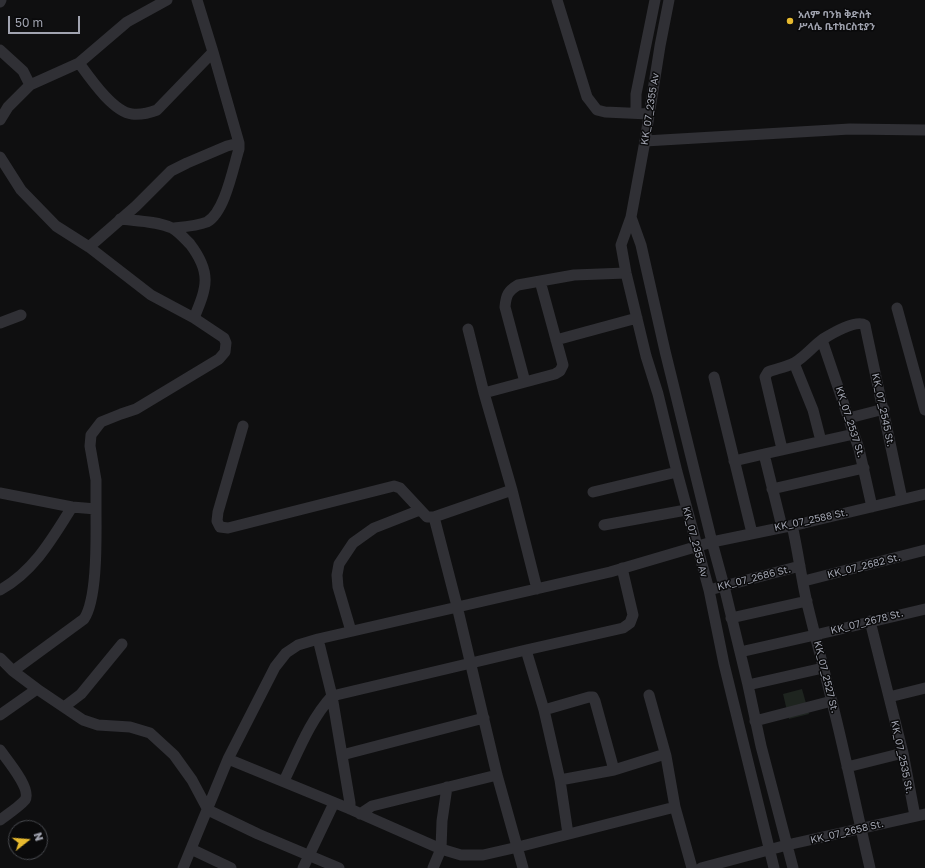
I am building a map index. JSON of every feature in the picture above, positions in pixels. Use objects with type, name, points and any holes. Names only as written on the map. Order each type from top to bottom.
[{"type":"street","points":[[0,120],[8,107],[30,84],[79,63],[127,22],[167,0]]},
{"type":"street","points":[[173,228],[205,223],[217,213],[224,197],[239,149],[239,143],[214,52],[197,0]]},
{"type":"street","points":[[557,0],[587,97],[597,110],[605,112],[649,114]]},
{"type":"street","points":[[636,113],[636,94],[655,0]]},
{"type":"street","name":"KK_07_2355 Av","points":[[669,0],[631,217],[621,246],[626,273],[676,472],[709,590],[724,664],[774,868]]},
{"type":"street","points":[[0,50],[23,71],[30,84]]},
{"type":"street","points":[[79,63],[107,98],[123,111],[131,114],[145,114],[157,110],[214,52]]},
{"type":"street","points":[[645,141],[850,129],[925,130]]},
{"type":"street","points":[[89,247],[171,171],[227,146],[239,143]]},
{"type":"street","points":[[0,157],[21,190],[56,226],[89,247],[151,295],[194,318],[224,338],[226,343],[225,352],[219,359],[136,409],[101,422],[91,434],[90,446],[96,480],[96,549],[93,588],[88,614],[84,619],[13,671]]},
{"type":"street","name":"KK_07_2355 Av","points":[[631,217],[641,245],[665,351],[748,685],[755,721],[793,868]]},
{"type":"street","points":[[120,219],[157,223],[173,228],[186,240],[200,257],[206,274],[204,295],[194,318]]},
{"type":"street","points":[[525,382],[505,307],[506,296],[512,289],[518,285],[574,275],[626,273]]},
{"type":"street","points":[[484,393],[555,374],[560,371],[563,365],[540,281]]},
{"type":"street","points":[[897,308],[925,410]]},
{"type":"street","points":[[0,323],[22,315]]},
{"type":"street","points":[[556,340],[637,318]]},
{"type":"street","name":"KK_07_2545 St.","points":[[822,340],[855,323],[861,322],[865,325],[902,499]]},
{"type":"street","points":[[468,330],[484,393],[512,490],[537,589]]},
{"type":"street","points":[[782,449],[766,374],[794,363],[822,340]]},
{"type":"street","name":"KK_07_2537 St.","points":[[822,340],[854,434],[864,468],[872,507]]},
{"type":"street","points":[[794,363],[813,410],[821,441]]},
{"type":"street","points":[[714,377],[752,533]]},
{"type":"street","points":[[849,418],[884,410]]},
{"type":"street","points":[[243,426],[218,512],[217,521],[220,527],[228,528],[394,486],[400,488],[427,517],[434,517],[512,490]]},
{"type":"street","points":[[734,461],[854,434]]},
{"type":"street","name":"KK_07_2527 St.","points":[[764,454],[772,489],[799,555],[807,601],[832,701],[870,868]]},
{"type":"street","points":[[772,489],[864,468]]},
{"type":"street","points":[[593,492],[676,472]]},
{"type":"street","points":[[0,493],[72,507],[96,510]]},
{"type":"street","name":"KK_07_2588 St.","points":[[183,868],[228,759],[275,667],[286,653],[298,646],[318,639],[351,631],[537,589],[622,568],[712,542],[925,494]]},
{"type":"street","points":[[0,590],[9,585],[30,567],[48,545],[72,507]]},
{"type":"street","points":[[351,631],[338,587],[337,575],[339,564],[354,543],[374,528],[420,510]]},
{"type":"street","points":[[604,524],[686,510]]},
{"type":"street","points":[[434,517],[458,606],[470,663],[523,868]]},
{"type":"street","name":"KK_07_2682 St.","points":[[804,581],[925,550]]},
{"type":"street","name":"KK_07_2686 St.","points":[[709,590],[800,566]]},
{"type":"street","points":[[284,782],[312,721],[332,696],[623,628],[630,623],[633,615],[622,568]]},
{"type":"street","points":[[731,618],[807,601]]},
{"type":"street","name":"KK_07_2678 St.","points":[[740,652],[925,609]]},
{"type":"street","name":"KK_07_2535 St.","points":[[870,621],[920,815]]},
{"type":"street","points":[[318,639],[332,696],[350,809]]},
{"type":"street","points":[[64,707],[81,694],[122,644]]},
{"type":"street","points":[[526,650],[544,710],[560,780],[568,834]]},
{"type":"street","points":[[0,658],[13,671],[37,689],[83,720],[98,725],[130,726],[150,733],[174,755],[192,780],[208,810],[258,834],[339,868]]},
{"type":"street","points":[[748,685],[823,668]]},
{"type":"street","points":[[889,697],[925,688]]},
{"type":"street","points":[[0,716],[37,689]]},
{"type":"street","points":[[649,695],[666,756],[675,807],[692,868]]},
{"type":"street","points":[[544,710],[590,697],[593,698],[614,770]]},
{"type":"street","points":[[755,721],[832,701]]},
{"type":"street","points":[[342,755],[484,718]]},
{"type":"street","points":[[0,750],[22,782],[27,795],[24,800],[0,820]]},
{"type":"street","points":[[847,767],[903,753]]},
{"type":"street","points":[[560,780],[614,770],[662,755],[666,756]]},
{"type":"street","points":[[228,759],[350,809],[441,849],[461,855],[483,855],[675,807]]},
{"type":"street","points":[[360,814],[372,806],[498,775]]},
{"type":"street","points":[[433,868],[441,849],[442,821],[447,787]]},
{"type":"street","points":[[303,868],[334,803]]},
{"type":"street","name":"KK_07_2658 St.","points":[[701,868],[787,845],[920,815]]},
{"type":"street","points":[[191,849],[230,868]]},
{"type":"shaded area","points":[[802,689],[809,714],[789,719],[783,694]]},
{"type":"place","name":"አለም ባንክ ቅድስት ሥላሴ ቤተክርስቲያን","points":[[790,21]]}]
